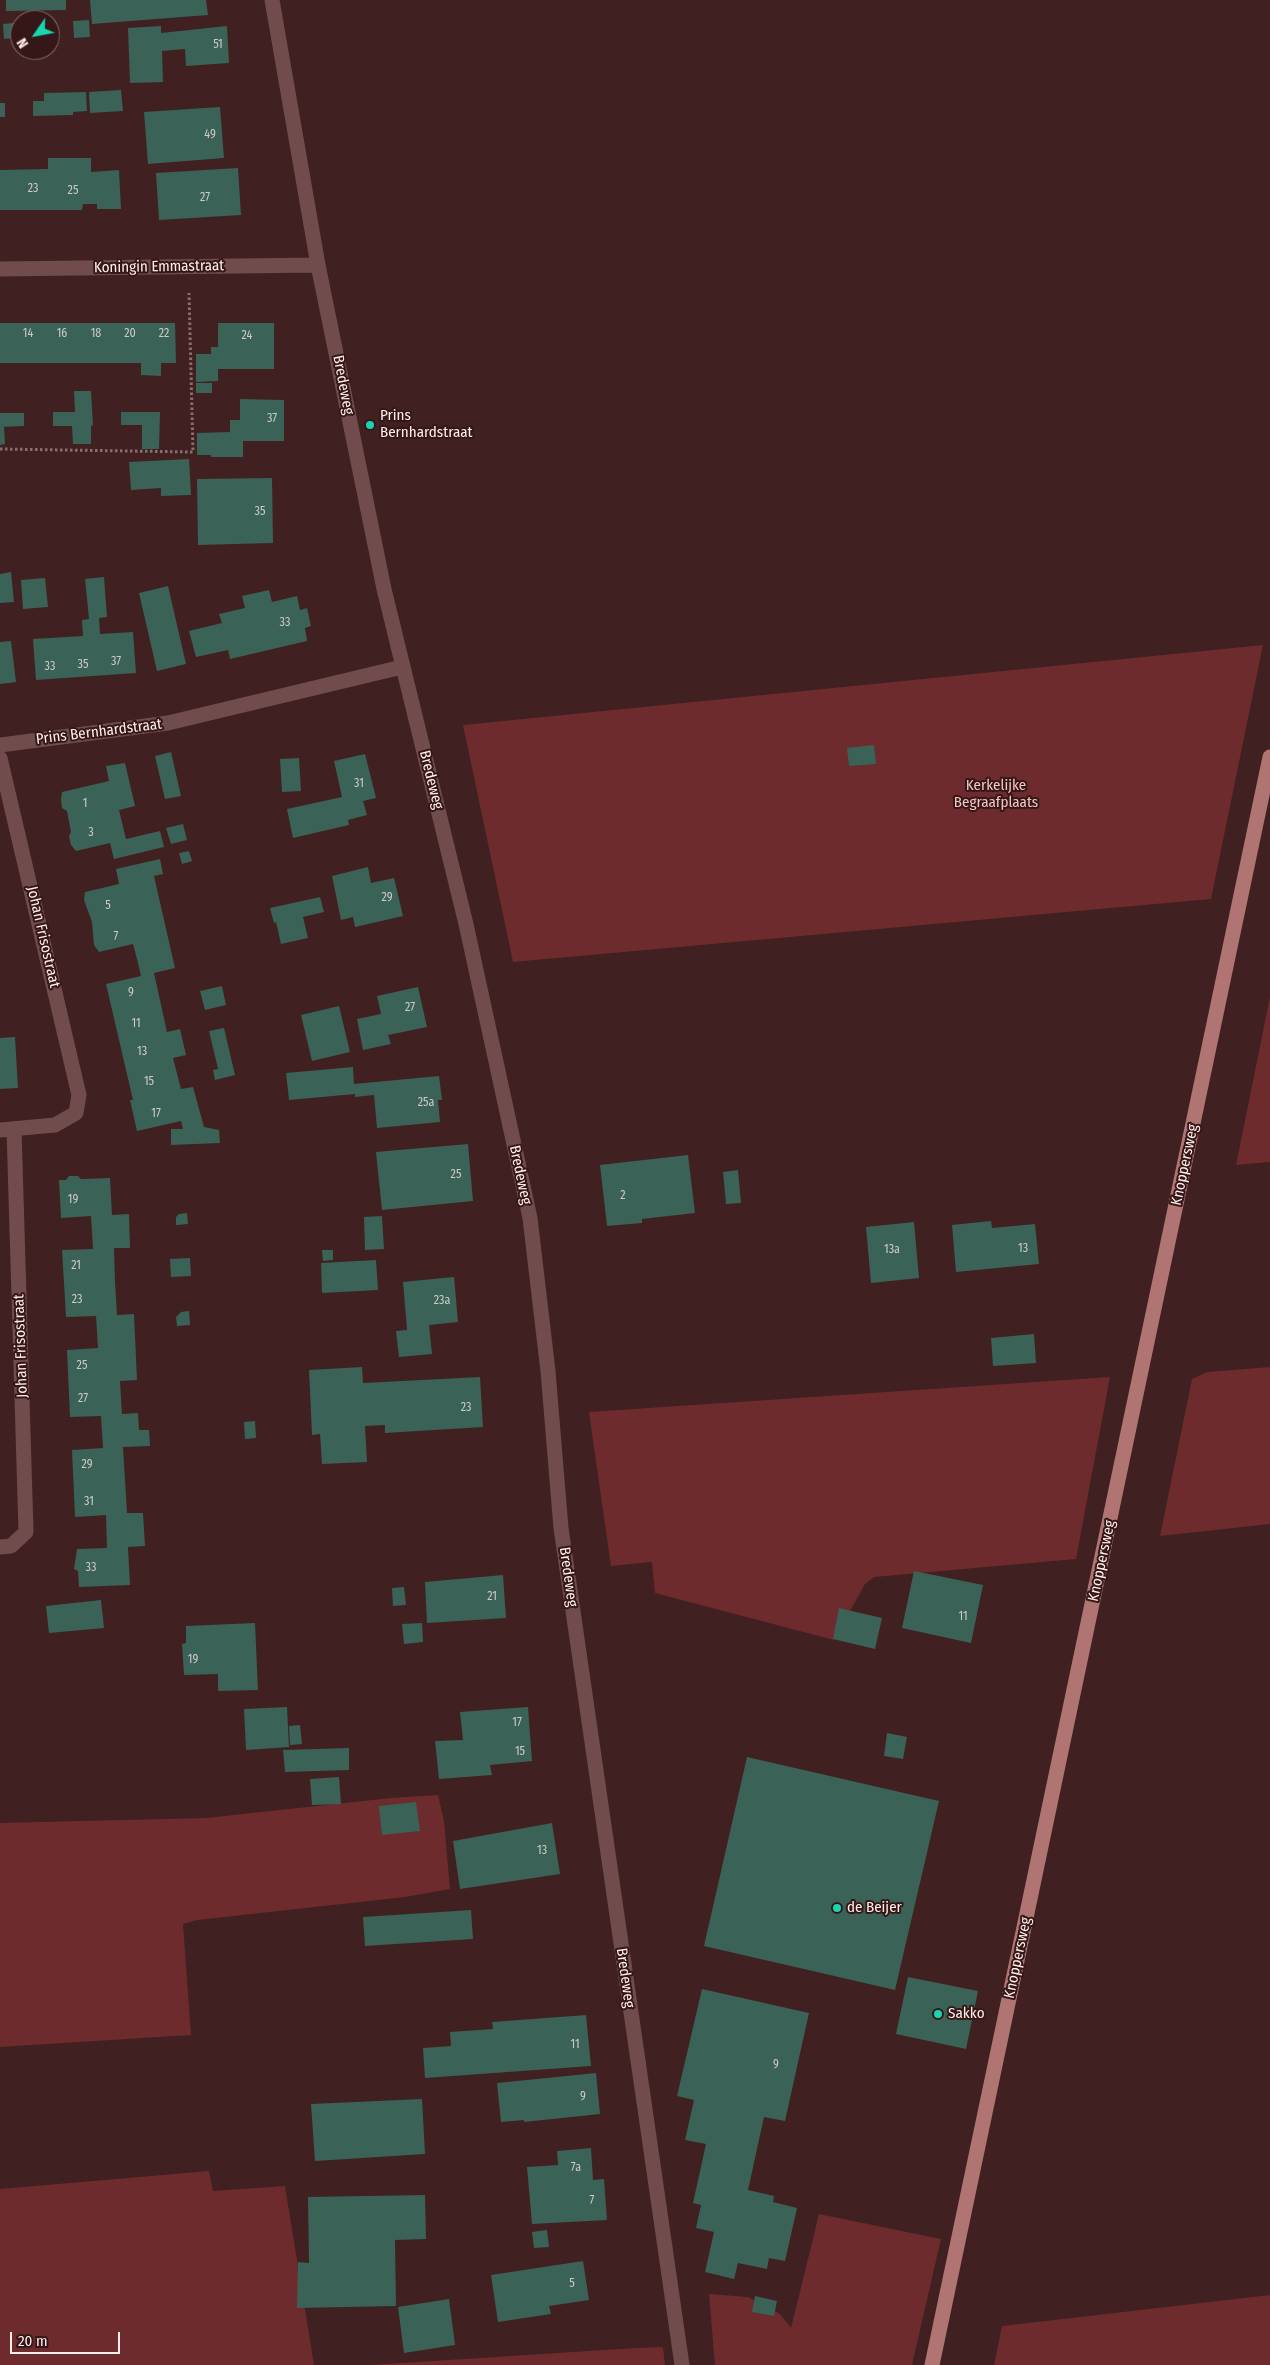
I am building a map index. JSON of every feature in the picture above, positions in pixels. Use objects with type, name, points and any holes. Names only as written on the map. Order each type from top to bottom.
[{"type":"main road","name":"Knoppersweg","points":[[932,2365],[1270,757]]},
{"type":"street","name":"Bredeweg","points":[[272,0],[318,265],[382,580],[466,924],[530,1218],[548,1371],[561,1528],[682,2365]]},
{"type":"street","name":"Koningin Emmastraat","points":[[0,269],[318,265]]},
{"type":"street","name":"Prins Bernhardstraat","points":[[0,745],[168,724],[402,666]]},
{"type":"street","name":"Johan Frisostraat","points":[[0,758],[79,1095],[76,1113],[55,1125],[7,1129],[26,1532],[11,1546],[0,1547]]},
{"type":"path","points":[[0,449],[193,452],[188,267]]},
{"type":"green space","name":"Kerkelijke Begraafplaats","points":[[1263,645],[1211,899],[513,962],[463,725]]},
{"type":"green space","points":[[1270,997],[1270,1162],[1236,1165]]},
{"type":"green space","points":[[1270,1367],[1270,1524],[1160,1536],[1192,1379],[1207,1372]]},
{"type":"green space","points":[[1110,1377],[1076,1559],[874,1577],[865,1584],[834,1640],[655,1593],[652,1562],[611,1566],[589,1412]]},
{"type":"green space","points":[[438,1795],[444,1821],[450,1889],[405,1897],[197,1920],[183,1924],[191,2035],[0,2047],[0,1823],[206,1818],[391,1798]]},
{"type":"green space","points":[[209,2171],[213,2191],[285,2186],[314,2365],[0,2365],[0,2189]]},
{"type":"green space","points":[[819,2214],[941,2239],[912,2365],[715,2365],[709,2294],[748,2297],[780,2314],[791,2328]]},
{"type":"green space","points":[[1270,2295],[1270,2365],[994,2365],[1002,2326]]},
{"type":"green space","points":[[663,2347],[665,2365],[370,2365],[636,2348]]},
{"type":"building","points":[[6,0],[66,0],[66,10],[6,11]]},
{"type":"building","points":[[90,0],[206,0],[208,15],[92,24]]},
{"type":"building","points":[[89,20],[90,37],[74,38],[73,21]]},
{"type":"building","points":[[10,23],[10,38],[4,39],[3,24]]},
{"type":"building","points":[[161,26],[161,33],[227,26],[229,63],[186,66],[185,49],[162,51],[163,82],[130,83],[128,28]]},
{"type":"building","points":[[121,90],[123,111],[90,113],[89,92]]},
{"type":"building","points":[[86,92],[87,111],[73,112],[73,115],[33,116],[33,101],[44,101],[44,93]]},
{"type":"building","points":[[0,103],[5,103],[5,117],[0,117]]},
{"type":"building","points":[[220,107],[224,158],[148,164],[144,112]]},
{"type":"building","points":[[48,158],[91,158],[91,172],[119,170],[121,209],[97,209],[97,204],[83,204],[82,210],[0,210],[0,170],[48,169]]},
{"type":"building","points":[[238,168],[241,215],[159,220],[156,173]]},
{"type":"building","points":[[0,323],[175,323],[176,363],[161,363],[161,376],[141,375],[141,363],[0,363]]},
{"type":"building","points":[[218,323],[274,323],[274,369],[218,369],[218,381],[196,382],[196,354],[211,354],[211,347],[218,347]]},
{"type":"building","points":[[196,383],[212,383],[212,393],[196,393]]},
{"type":"building","points":[[74,391],[91,391],[93,425],[91,426],[91,444],[73,444],[72,426],[53,426],[53,412],[75,412]]},
{"type":"building","points":[[240,399],[284,400],[284,441],[243,441],[243,457],[197,455],[197,433],[230,432],[230,420],[240,420]]},
{"type":"building","points":[[121,412],[160,412],[159,449],[142,449],[142,425],[121,425]]},
{"type":"building","points":[[0,413],[24,413],[24,426],[0,427]]},
{"type":"building","points":[[0,427],[4,427],[5,444],[0,445]]},
{"type":"building","points":[[189,459],[191,495],[161,496],[161,488],[131,490],[129,462]]},
{"type":"building","points":[[272,478],[273,543],[198,545],[197,479]]},
{"type":"building","points":[[11,572],[14,602],[0,603],[0,574]]},
{"type":"building","points":[[104,577],[107,617],[99,618],[100,634],[133,632],[136,673],[36,680],[33,639],[83,636],[82,620],[89,619],[85,579]]},
{"type":"building","points":[[45,578],[48,607],[23,609],[21,580]]},
{"type":"building","points":[[168,586],[186,664],[157,671],[139,593]]},
{"type":"building","points":[[269,590],[272,602],[297,596],[300,610],[307,608],[311,626],[305,628],[307,641],[230,659],[228,650],[196,657],[189,631],[222,623],[219,614],[245,608],[242,596]]},
{"type":"building","points":[[11,641],[16,682],[0,684],[0,642]]},
{"type":"building","points":[[874,745],[876,764],[849,766],[847,748]]},
{"type":"building","points":[[171,752],[181,796],[165,799],[155,756]]},
{"type":"building","points":[[365,754],[376,798],[363,801],[367,815],[348,820],[349,825],[293,838],[287,809],[342,797],[334,761]]},
{"type":"building","points":[[299,758],[301,791],[282,792],[280,759]]},
{"type":"building","points":[[125,763],[135,806],[119,810],[126,839],[160,831],[164,847],[114,859],[110,843],[76,851],[71,845],[69,836],[71,832],[67,811],[62,808],[62,792],[109,781],[106,766]]},
{"type":"building","points":[[183,824],[187,840],[171,844],[166,828]]},
{"type":"building","points":[[189,851],[192,861],[182,864],[179,853]]},
{"type":"building","points":[[160,859],[163,874],[154,876],[175,968],[154,973],[167,1032],[180,1029],[186,1055],[173,1058],[181,1089],[193,1087],[204,1127],[219,1130],[220,1143],[171,1145],[171,1129],[183,1129],[181,1121],[137,1131],[130,1100],[133,1100],[106,984],[141,976],[133,944],[99,952],[94,945],[92,922],[84,900],[85,892],[119,884],[116,869]]},
{"type":"building","points":[[368,867],[371,883],[394,878],[403,916],[355,927],[353,917],[341,920],[332,876]]},
{"type":"building","points":[[320,897],[324,912],[303,917],[308,938],[281,944],[276,922],[274,923],[270,908]]},
{"type":"building","points":[[222,986],[226,1005],[205,1010],[200,991]]},
{"type":"building","points":[[418,987],[427,1027],[388,1035],[391,1044],[363,1050],[357,1019],[381,1014],[377,996]]},
{"type":"building","points":[[339,1006],[350,1052],[312,1061],[301,1015]]},
{"type":"building","points":[[224,1028],[235,1075],[215,1080],[213,1070],[218,1069],[209,1031]]},
{"type":"building","points":[[15,1037],[18,1088],[0,1089],[0,1038]]},
{"type":"building","points":[[353,1067],[354,1084],[439,1076],[442,1100],[438,1100],[440,1122],[377,1128],[374,1095],[355,1097],[355,1094],[289,1100],[286,1073]]},
{"type":"building","points":[[468,1144],[473,1201],[382,1210],[376,1152]]},
{"type":"building","points":[[688,1155],[695,1213],[642,1219],[642,1223],[607,1226],[600,1165]]},
{"type":"building","points":[[738,1170],[741,1203],[726,1204],[723,1172]]},
{"type":"building","points":[[69,1176],[78,1176],[81,1179],[110,1178],[112,1215],[129,1214],[130,1248],[114,1248],[115,1282],[117,1315],[134,1314],[137,1380],[120,1381],[122,1414],[138,1413],[139,1430],[149,1430],[150,1446],[123,1447],[127,1513],[143,1513],[145,1546],[128,1547],[130,1585],[79,1587],[78,1571],[74,1569],[77,1549],[107,1548],[106,1515],[75,1517],[72,1450],[103,1448],[101,1416],[70,1417],[67,1350],[98,1348],[96,1316],[66,1317],[62,1250],[93,1249],[91,1216],[61,1218],[59,1180],[66,1180]]},
{"type":"building","points":[[187,1213],[188,1224],[176,1225],[176,1217],[179,1214]]},
{"type":"building","points":[[382,1216],[384,1249],[365,1250],[364,1217]]},
{"type":"building","points":[[991,1221],[992,1228],[1035,1224],[1039,1264],[956,1272],[952,1225]]},
{"type":"building","points":[[914,1222],[919,1278],[871,1283],[866,1227]]},
{"type":"building","points":[[322,1250],[333,1250],[333,1260],[323,1261]]},
{"type":"building","points":[[190,1258],[191,1276],[171,1277],[170,1259]]},
{"type":"building","points":[[376,1260],[378,1290],[322,1293],[321,1263]]},
{"type":"building","points":[[454,1277],[458,1322],[429,1325],[432,1354],[399,1357],[396,1331],[407,1330],[403,1282]]},
{"type":"building","points":[[189,1311],[190,1325],[177,1326],[176,1317],[181,1312]]},
{"type":"building","points":[[1034,1334],[1036,1363],[993,1366],[991,1338]]},
{"type":"building","points":[[362,1367],[363,1383],[480,1377],[483,1427],[385,1433],[385,1425],[365,1426],[367,1462],[322,1464],[320,1434],[312,1435],[309,1370]]},
{"type":"building","points":[[255,1421],[256,1438],[245,1439],[244,1422]]},
{"type":"building","points":[[914,1571],[983,1585],[971,1643],[902,1628]]},
{"type":"building","points":[[503,1575],[506,1618],[427,1623],[425,1582]]},
{"type":"building","points":[[404,1587],[406,1605],[393,1606],[392,1588]]},
{"type":"building","points":[[101,1600],[104,1628],[49,1633],[46,1606]]},
{"type":"building","points":[[839,1608],[882,1618],[875,1649],[833,1639]]},
{"type":"building","points":[[255,1623],[258,1690],[218,1691],[218,1674],[184,1675],[182,1644],[186,1643],[186,1626]]},
{"type":"building","points":[[422,1623],[423,1642],[404,1644],[402,1624]]},
{"type":"building","points":[[287,1707],[289,1747],[246,1750],[244,1709]]},
{"type":"building","points":[[528,1707],[532,1761],[490,1765],[492,1775],[439,1779],[435,1741],[463,1740],[460,1712]]},
{"type":"building","points":[[300,1725],[302,1744],[290,1745],[289,1726]]},
{"type":"building","points":[[887,1733],[907,1737],[903,1759],[884,1756]]},
{"type":"building","points":[[349,1748],[349,1770],[285,1772],[283,1750]]},
{"type":"building","points":[[747,1757],[939,1801],[895,1990],[704,1946]]},
{"type":"building","points":[[339,1777],[341,1804],[312,1805],[310,1779]]},
{"type":"building","points":[[416,1802],[420,1831],[382,1835],[379,1806]]},
{"type":"building","points":[[552,1823],[560,1874],[460,1889],[453,1841]]},
{"type":"building","points":[[471,1910],[473,1939],[365,1946],[363,1917]]},
{"type":"building","points":[[908,1977],[978,1991],[966,2049],[896,2034]]},
{"type":"building","points":[[702,1989],[809,2013],[785,2121],[764,2117],[748,2190],[774,2196],[773,2202],[797,2208],[785,2261],[769,2258],[767,2269],[738,2263],[734,2279],[705,2272],[714,2232],[696,2228],[701,2205],[693,2203],[706,2144],[685,2140],[694,2100],[677,2096]]},
{"type":"building","points":[[586,2015],[591,2066],[425,2078],[423,2048],[451,2046],[450,2032],[493,2029],[492,2022]]},
{"type":"building","points":[[596,2073],[600,2114],[524,2122],[524,2120],[501,2122],[497,2083]]},
{"type":"building","points":[[422,2099],[425,2154],[315,2161],[311,2104]]},
{"type":"building","points":[[591,2148],[593,2180],[604,2179],[607,2220],[532,2224],[527,2167],[558,2165],[557,2151]]},
{"type":"building","points":[[425,2195],[426,2239],[395,2240],[396,2306],[297,2308],[298,2262],[309,2263],[308,2197]]},
{"type":"building","points":[[547,2230],[549,2247],[534,2248],[532,2232]]},
{"type":"building","points":[[583,2261],[589,2300],[549,2306],[551,2314],[498,2322],[491,2275]]},
{"type":"building","points":[[755,2296],[777,2301],[774,2316],[752,2312]]},
{"type":"building","points":[[449,2299],[455,2345],[404,2353],[398,2307]]},
{"type":"place","name":"Prins Bernhardstraat","points":[[370,425]]},
{"type":"place","name":"de Beijer","points":[[837,1908]]},
{"type":"place","name":"Sakko","points":[[938,2014]]}]
